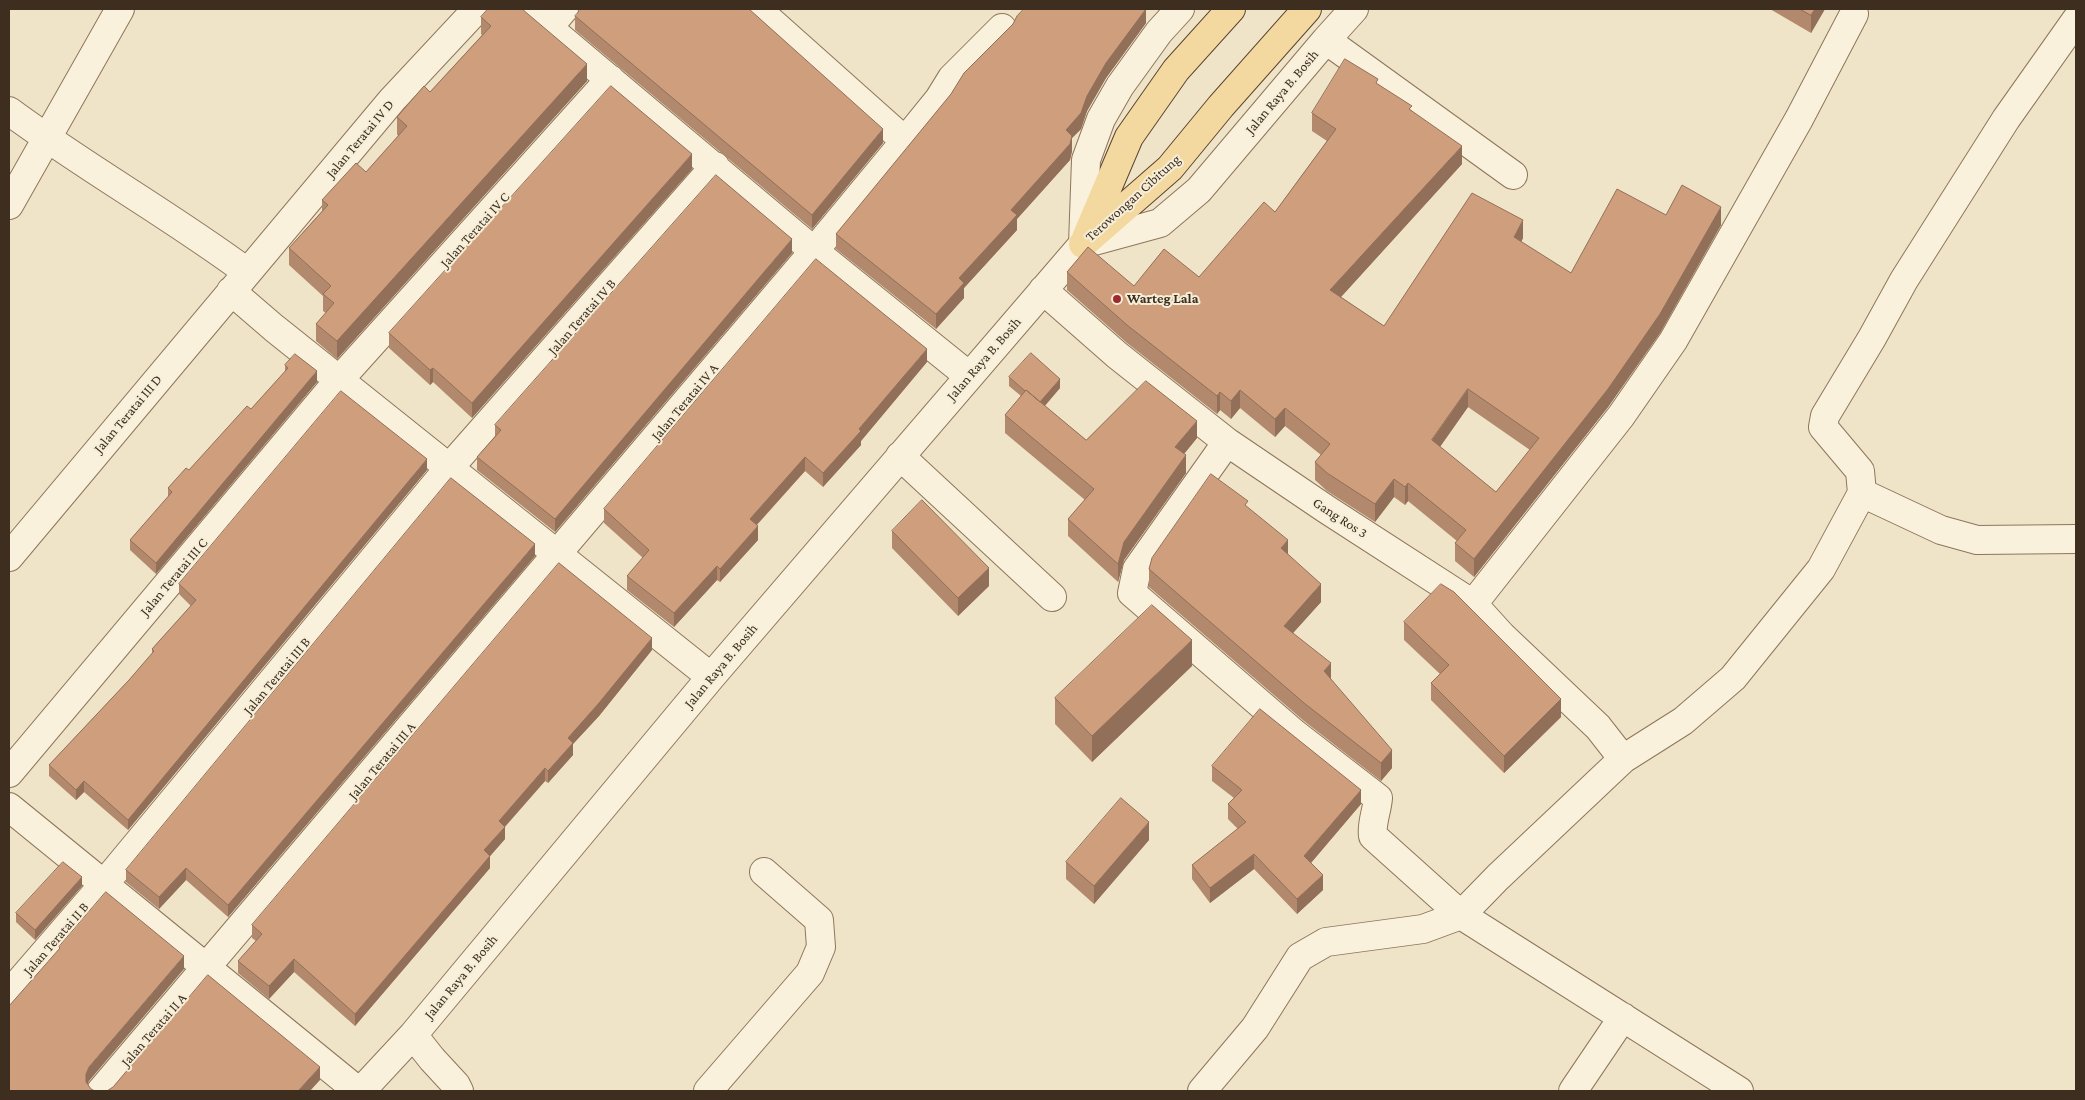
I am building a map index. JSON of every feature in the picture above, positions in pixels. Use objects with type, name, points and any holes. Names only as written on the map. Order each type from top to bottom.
[{"type":"main road","name":"Terowongan Cibitung","points":[[1083,244],[1129,138],[1176,70],[1231,9]]},
{"type":"main road","name":"Terowongan Cibitung","points":[[1083,244],[1170,168],[1221,106],[1307,9]]},
{"type":"street","points":[[9,205],[120,9]]},
{"type":"street","name":"Jalan Teratai IV D","points":[[239,282],[392,100],[477,9]]},
{"type":"street","points":[[526,9],[556,18],[610,79],[814,250],[969,376]]},
{"type":"street","points":[[757,9],[905,141]]},
{"type":"street","points":[[1083,244],[1086,160],[1101,119],[1120,86],[1159,32],[1180,9]]},
{"type":"street","name":"Jalan Raya B. Bosih","points":[[360,1091],[413,1035],[711,677],[1083,244],[1160,223],[1199,190],[1354,9]]},
{"type":"street","points":[[1473,604],[1621,416],[1673,341],[1799,119],[1854,14]]},
{"type":"street","points":[[1202,1091],[1255,1028],[1300,957],[1326,942],[1423,929],[1461,915],[1498,877],[1623,759],[1683,722],[1733,678],[1821,569],[1862,493],[1860,471],[1823,427],[1825,416],[1904,280],[2000,127],[2076,20]]},
{"type":"street","name":"Jalan Teratai IV A","points":[[556,554],[905,141],[939,99],[952,78],[1002,28]]},
{"type":"street","points":[[1326,40],[1514,175]]},
{"type":"street","name":"Jalan Teratai IV C","points":[[339,380],[610,79]]},
{"type":"street","points":[[9,111],[46,139],[178,222],[239,282],[274,328],[711,677]]},
{"type":"street","name":"Jalan Teratai IV B","points":[[449,468],[715,166]]},
{"type":"street","name":"Jalan Teratai III D","points":[[9,557],[239,282]]},
{"type":"street","name":"Gang Ros 3","points":[[1043,290],[1117,355],[1227,442],[1326,509],[1473,604],[1502,636],[1598,727],[1623,759]]},
{"type":"street","name":"Jalan Teratai III C","points":[[9,773],[339,380]]},
{"type":"street","points":[[1227,442],[1137,569],[1132,593],[1294,732],[1378,798],[1378,809],[1372,829],[1373,836],[1461,915],[1739,1091]]},
{"type":"street","points":[[900,456],[1052,596]]},
{"type":"street","name":"Jalan Teratai III B","points":[[104,884],[449,468]]},
{"type":"street","points":[[1862,493],[1941,530],[1977,540],[2076,538]]},
{"type":"street","name":"Jalan Teratai III A","points":[[207,968],[556,554]]},
{"type":"street","points":[[9,807],[360,1091]]},
{"type":"street","points":[[708,1091],[810,973],[821,947],[819,920],[764,872]]},
{"type":"street","name":"Jalan Teratai II B","points":[[9,994],[104,884]]},
{"type":"street","name":"Jalan Teratai II A","points":[[101,1091],[207,968]]},
{"type":"street","points":[[1573,1091],[1623,1017]]},
{"type":"street","points":[[413,1035],[460,1089]]},
{"type":"building","points":[[488,9],[522,9],[587,64],[337,341],[316,324],[334,303],[323,294],[331,286],[289,248],[328,205],[322,200],[356,163],[366,172],[407,126],[397,117],[424,86],[430,92],[491,26],[481,17]]},
{"type":"building","points":[[582,9],[749,9],[883,129],[812,215],[575,16]]},
{"type":"building","points":[[1024,9],[1146,9],[1106,63],[1087,96],[1081,113],[1066,130],[1072,136],[1070,144],[1011,210],[1017,215],[959,278],[964,283],[936,314],[836,234],[951,94],[964,73],[1013,24],[1017,16]]},
{"type":"building","points":[[1800,9],[1815,9],[1811,15]]},
{"type":"building","points":[[1345,59],[1378,79],[1376,83],[1412,106],[1409,109],[1462,146],[1330,290],[1384,326],[1472,193],[1523,220],[1514,237],[1571,273],[1617,189],[1666,215],[1682,185],[1721,207],[1660,314],[1608,389],[1474,559],[1455,543],[1466,530],[1408,483],[1405,487],[1394,479],[1375,504],[1327,473],[1315,462],[1330,444],[1285,408],[1275,419],[1240,390],[1231,401],[1220,392],[1217,396],[1127,325],[1067,272],[1088,247],[1134,286],[1164,249],[1199,277],[1264,202],[1275,212],[1336,129],[1312,113]],"holes":[[[1468,389],[1539,438],[1496,492],[1432,440]]]},
{"type":"building","points":[[611,86],[692,154],[472,403],[433,368],[430,370],[389,333]]},
{"type":"building","points":[[716,175],[792,239],[555,519],[477,457],[501,430],[495,425]]},
{"type":"building","points":[[816,259],[927,349],[859,429],[861,431],[823,473],[805,457],[750,519],[758,526],[720,569],[717,566],[674,613],[627,576],[649,550],[604,509]]},
{"type":"building","points":[[1031,353],[1060,379],[1040,402],[1009,377]]},
{"type":"building","points":[[295,354],[317,371],[156,563],[130,540],[172,492],[168,488],[186,468],[189,470],[247,406],[251,409],[288,368],[285,365]]},
{"type":"building","points":[[1146,381],[1197,421],[1175,447],[1186,455],[1124,542],[1118,564],[1068,519],[1094,489],[1005,415],[1026,390],[1086,440]]},
{"type":"building","points":[[341,391],[427,459],[128,820],[84,781],[76,790],[49,765],[129,680],[154,651],[152,649],[196,600],[179,584]]},
{"type":"building","points":[[1211,474],[1248,501],[1245,505],[1288,540],[1281,548],[1321,584],[1284,626],[1331,663],[1324,671],[1392,750],[1381,763],[1304,703],[1149,569],[1152,558]]},
{"type":"building","points":[[451,478],[535,544],[228,905],[186,868],[159,897],[126,870]]},
{"type":"building","points":[[922,500],[989,568],[958,598],[892,531]]},
{"type":"building","points":[[559,563],[652,638],[568,738],[573,743],[548,771],[545,768],[499,821],[505,827],[484,850],[490,856],[355,1014],[294,959],[269,986],[238,961],[262,934],[252,925]]},
{"type":"building","points":[[1441,584],[1454,592],[1561,699],[1504,756],[1431,683],[1449,665],[1404,622]]},
{"type":"building","points":[[1152,605],[1192,640],[1092,736],[1055,698]]},
{"type":"building","points":[[1260,709],[1361,790],[1304,856],[1323,875],[1297,899],[1254,854],[1210,888],[1192,865],[1246,822],[1228,804],[1242,790],[1212,766]]},
{"type":"building","points":[[1121,798],[1149,822],[1094,886],[1066,862]]},
{"type":"building","points":[[63,862],[82,877],[35,930],[16,913]]},
{"type":"building","points":[[106,892],[184,956],[89,1067],[86,1074],[86,1082],[95,1091],[9,1091],[9,1006]]},
{"type":"building","points":[[208,975],[320,1067],[298,1091],[107,1091],[113,1087]]},
{"type":"place","name":"Warteg Lala","points":[[1117,299]]}]
